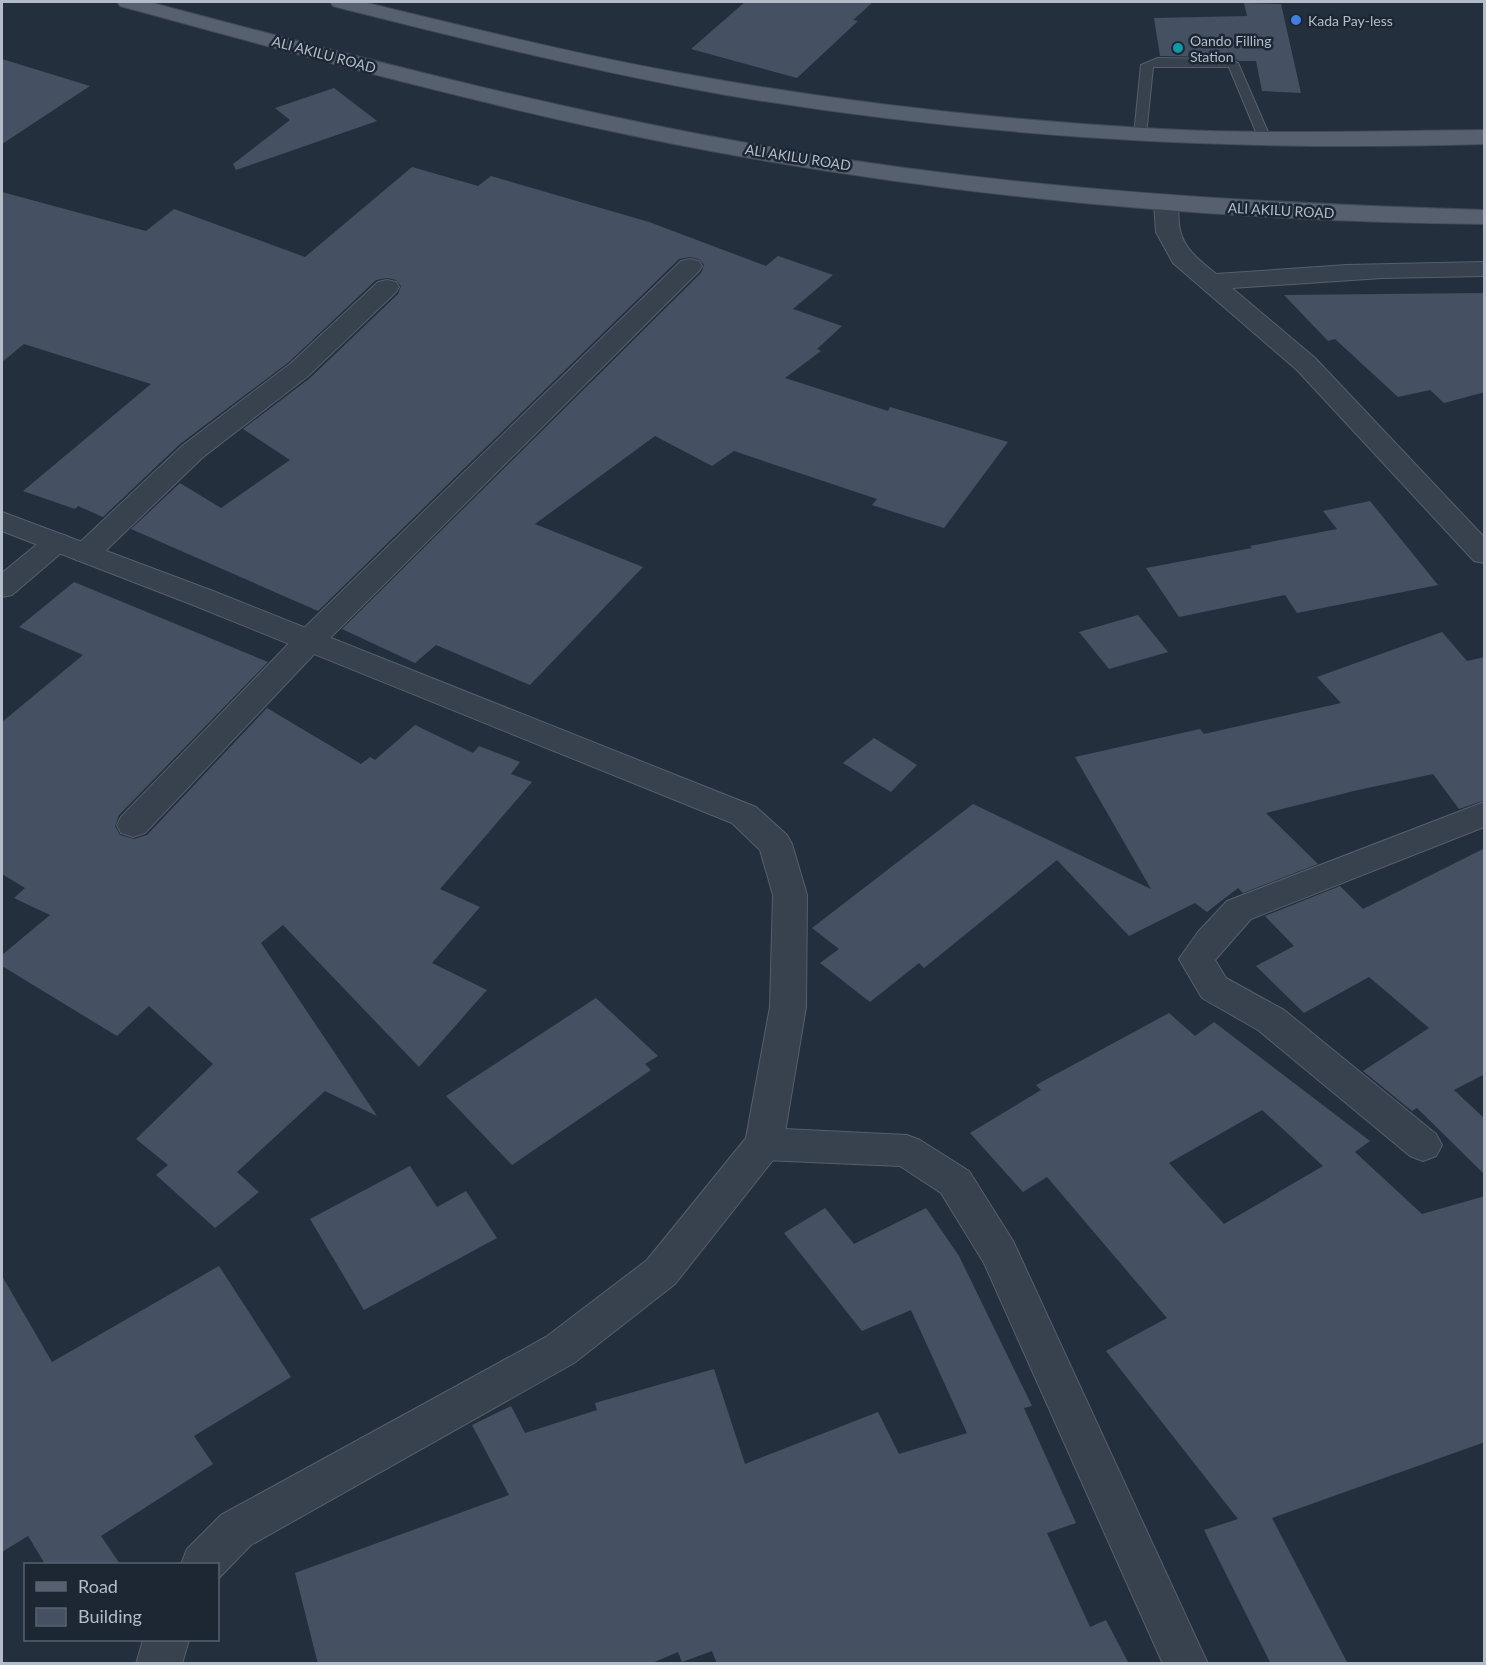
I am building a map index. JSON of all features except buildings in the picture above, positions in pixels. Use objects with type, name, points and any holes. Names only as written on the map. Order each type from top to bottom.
[{"type":"main road","name":"ALI AKILU ROAD","points":[[127,2],[490,97],[650,132],[814,161],[987,186],[1166,203],[1324,213],[1485,217]]},
{"type":"main road","points":[[340,2],[547,52],[726,88],[933,116],[1140,135],[1265,139],[1485,137]]},
{"type":"street","points":[[1166,203],[1168,232],[1182,258],[1306,364],[1485,554]]},
{"type":"street","points":[[133,825],[309,642],[690,266]]},
{"type":"street","points":[[1210,282],[1310,273],[1414,268],[1485,269]]},
{"type":"street","points":[[2,588],[71,548],[299,370],[387,287]]},
{"type":"street","points":[[2,521],[744,815],[775,844],[790,895],[788,1007],[764,1144],[661,1272],[560,1350],[236,1530],[204,1563]]},
{"type":"street","points":[[1424,1145],[1271,1020],[1214,988],[1196,959],[1239,909],[1485,814]]},
{"type":"street","points":[[764,1144],[907,1151],[955,1182],[999,1253],[1186,1664]]},
{"type":"street","points":[[159,1664],[166,1641]]},
{"type":"lane","points":[[1140,135],[1147,65],[1158,62],[1227,63],[1234,65],[1265,139]]},
{"type":"place","name":"Kada Pay-less","points":[[1296,20]]},
{"type":"place","name":"Oando Filling Station","points":[[1178,48]]}]
